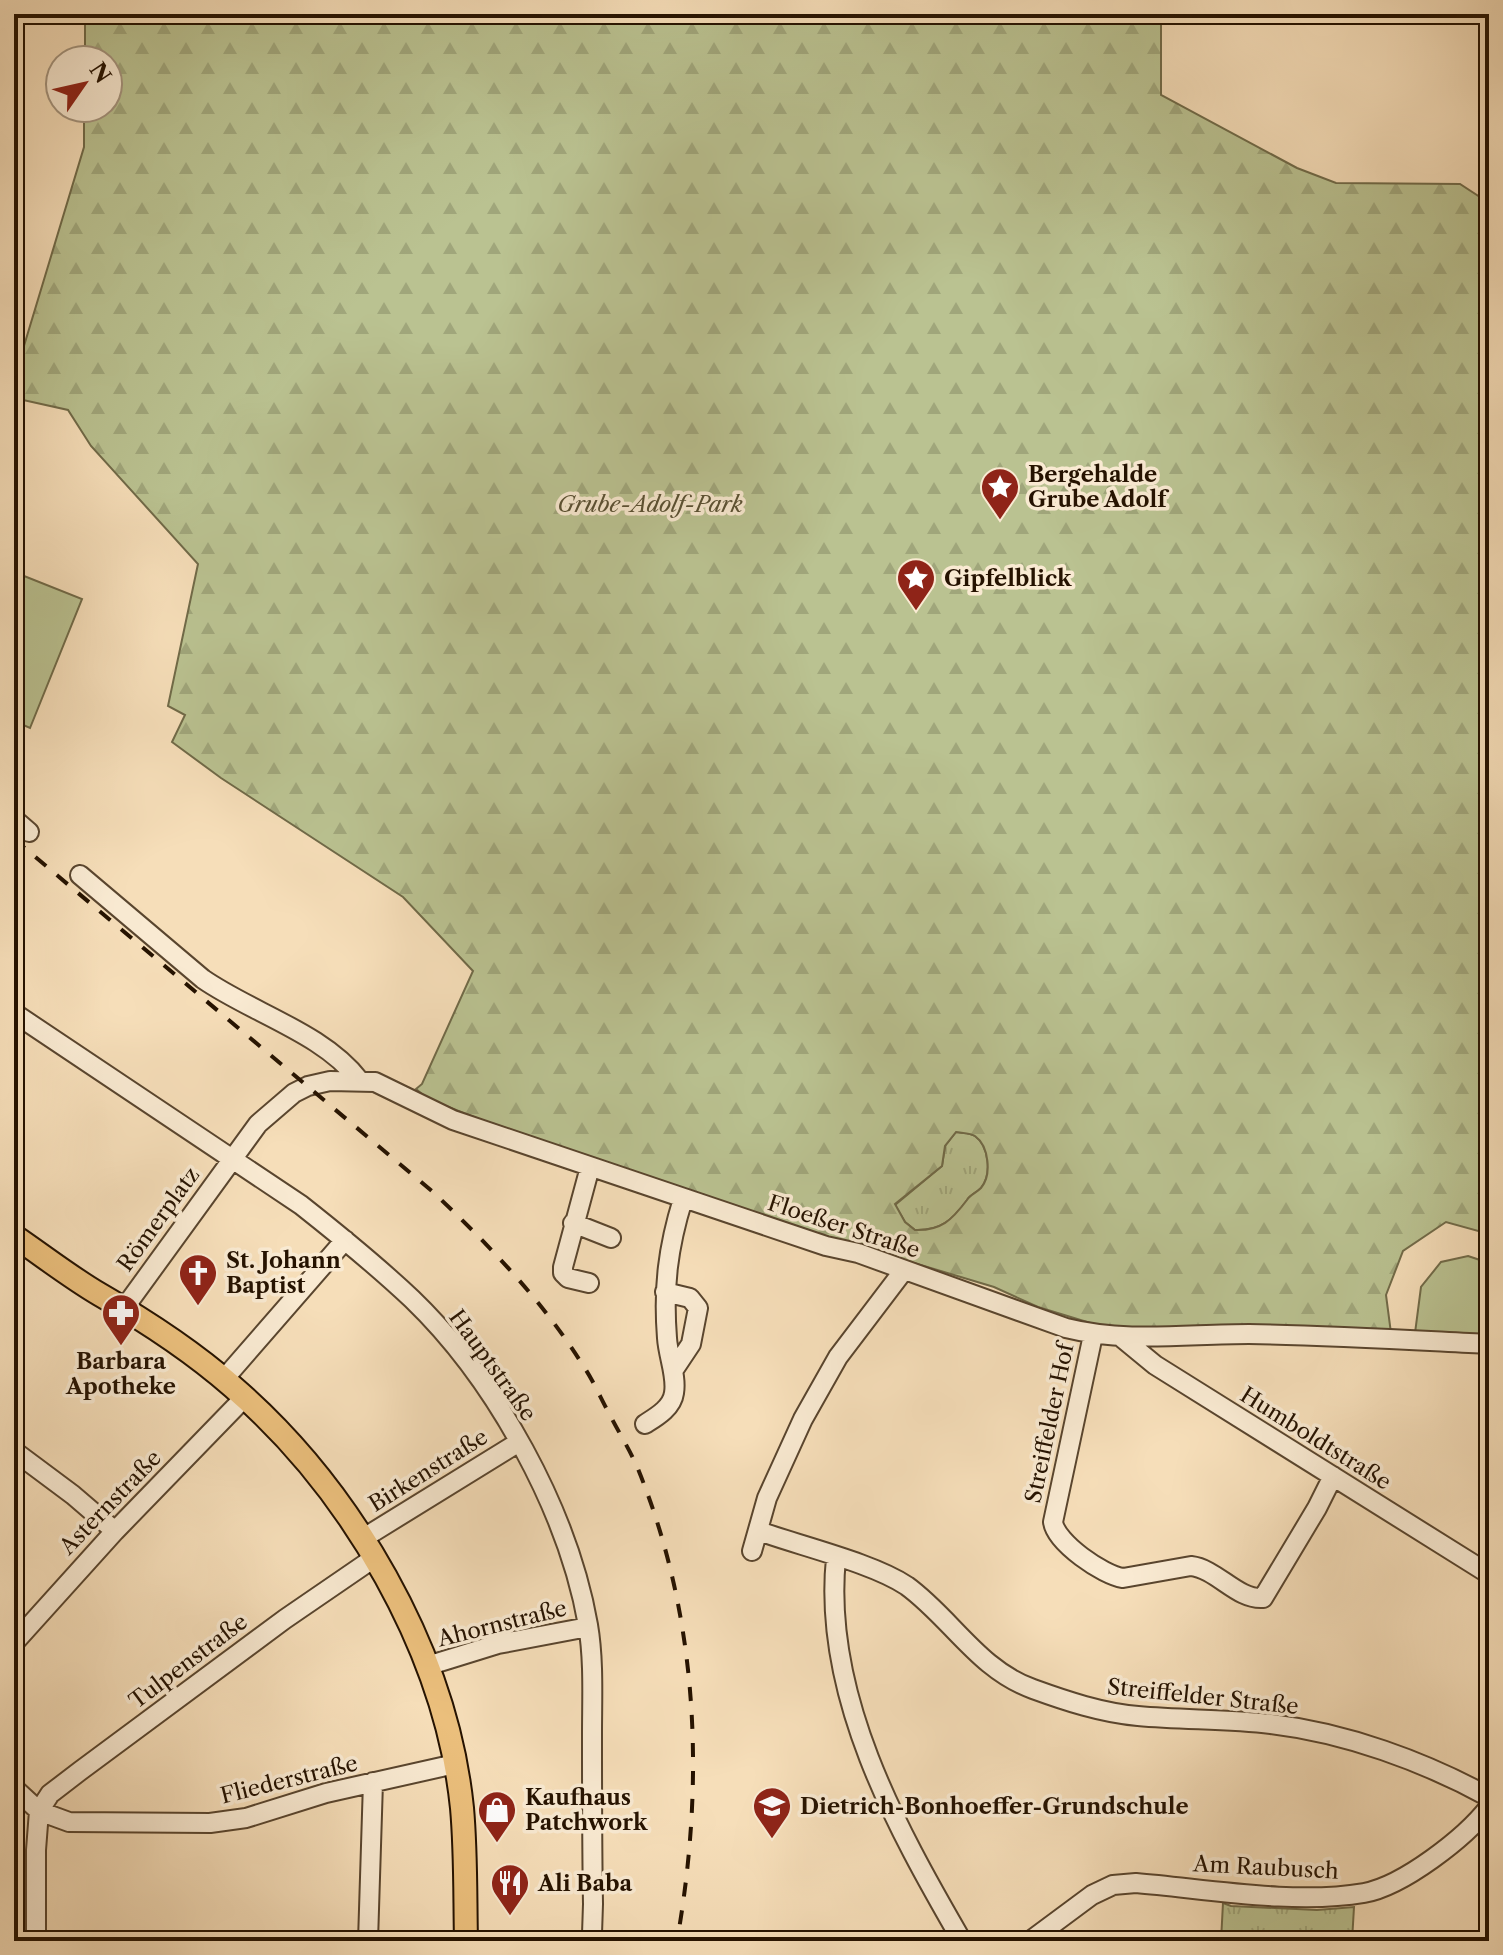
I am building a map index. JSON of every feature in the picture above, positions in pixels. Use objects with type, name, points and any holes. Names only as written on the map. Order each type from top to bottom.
[{"type":"main road","points":[[14,1236],[99,1294],[125,1307],[245,1397],[321,1478],[368,1548],[427,1666],[455,1764],[462,1821],[466,1941]]},
{"type":"street","points":[[14,819],[29,832]]},
{"type":"street","points":[[80,875],[203,979],[331,1051],[359,1080]]},
{"type":"street","name":"Hauptstraße","points":[[14,1013],[301,1205],[345,1240],[413,1301],[463,1358],[519,1442],[544,1486],[574,1568],[588,1627],[592,1696],[593,1904],[592,1934],[588,1941]]},
{"type":"street","name":"Floeßer Straße","points":[[231,1159],[258,1124],[294,1093],[330,1081],[375,1082],[453,1120],[1093,1335],[1248,1334],[1489,1344]]},
{"type":"street","name":"Römerplatz","points":[[125,1307],[231,1159]]},
{"type":"street","points":[[589,1283],[568,1278],[563,1273],[573,1223],[590,1167]]},
{"type":"street","points":[[645,1424],[671,1402],[674,1392],[667,1344],[665,1292],[668,1251],[683,1199]]},
{"type":"street","points":[[573,1223],[611,1238]]},
{"type":"street","points":[[224,1379],[345,1240]]},
{"type":"street","points":[[752,1551],[767,1498],[830,1369],[904,1270]]},
{"type":"street","points":[[665,1292],[690,1298],[698,1308],[691,1344],[673,1371]]},
{"type":"street","name":"Streiffelder Hof","points":[[1093,1335],[1053,1522],[1054,1531],[1062,1540],[1113,1576],[1123,1578],[1191,1566],[1201,1568],[1249,1596],[1263,1598],[1333,1476]]},
{"type":"street","name":"Humboldtstraße","points":[[1121,1337],[1155,1365],[1489,1574]]},
{"type":"street","name":"Asternstraße","points":[[14,1643],[115,1531],[245,1397]]},
{"type":"street","name":"Birkenstraße","points":[[368,1548],[519,1442]]},
{"type":"street","points":[[14,1451],[115,1531]]},
{"type":"street","name":"Streiffelder Straße","points":[[759,1531],[903,1584],[928,1603],[992,1667],[1028,1688],[1086,1707],[1136,1716],[1275,1724],[1349,1739],[1489,1797]]},
{"type":"street","name":"Tulpenstraße","points":[[39,1811],[50,1794],[321,1593],[368,1548]]},
{"type":"street","points":[[836,1558],[835,1613],[840,1652],[854,1712],[894,1817],[962,1941]]},
{"type":"street","name":"Ahornstraße","points":[[427,1666],[498,1644],[588,1627]]},
{"type":"street","name":"Fliederstraße","points":[[39,1811],[69,1822],[210,1823],[246,1818],[326,1793],[455,1764]]},
{"type":"street","points":[[368,1941],[373,1782]]},
{"type":"street","points":[[14,1788],[39,1811],[36,1941]]},
{"type":"street","name":"Am Raubusch","points":[[1030,1941],[1092,1895],[1113,1885],[1136,1883],[1313,1898],[1367,1893],[1410,1873],[1454,1844],[1489,1807]]},
{"type":"green space","name":"Grube-Adolf-Park","points":[[85,14],[1161,14],[1161,95],[1297,168],[1336,183],[1460,184],[1489,203],[1489,1234],[1446,1222],[1403,1251],[1386,1295],[1391,1333],[1110,1329],[1038,1307],[994,1287],[781,1223],[428,1099],[416,1089],[422,1084],[473,971],[403,897],[221,778],[172,742],[185,715],[168,706],[198,564],[91,446],[68,410],[14,398],[14,379],[84,147],[84,124],[124,124],[124,44],[85,44]],"holes":[[[956,1132],[973,1135],[986,1153],[987,1176],[981,1188],[945,1223],[932,1229],[915,1230],[905,1222],[895,1204],[942,1166],[945,1146]]]},
{"type":"green space","points":[[14,572],[82,599],[30,728],[14,721]]},
{"type":"green space","points":[[956,1132],[973,1135],[980,1141],[986,1153],[987,1176],[981,1188],[945,1223],[932,1229],[915,1230],[905,1222],[895,1205],[942,1166],[945,1146]]},
{"type":"green space","points":[[1468,1256],[1489,1263],[1489,1339],[1415,1333],[1421,1287],[1441,1262]]},
{"type":"green space","points":[[1223,1903],[1317,1910],[1354,1907],[1352,1941],[1221,1941]]},
{"type":"railway","points":[[14,839],[433,1192],[495,1253],[533,1297],[588,1373],[638,1469],[674,1584],[685,1642],[693,1761],[686,1881],[677,1941]]},
{"type":"place","name":"Bergehalde Grube Adolf","points":[[1000,521]]},
{"type":"place","name":"Gipfelblick","points":[[916,612]]},
{"type":"place","name":"St. Johann Baptist","points":[[198,1307]]},
{"type":"place","name":"Barbara Apotheke","points":[[121,1347]]},
{"type":"place","name":"Dietrich-Bonhoeffer-Grundschule","points":[[772,1840]]},
{"type":"place","name":"Kaufhaus Patchwork","points":[[497,1844]]},
{"type":"place","name":"Ali Baba","points":[[510,1917]]}]
